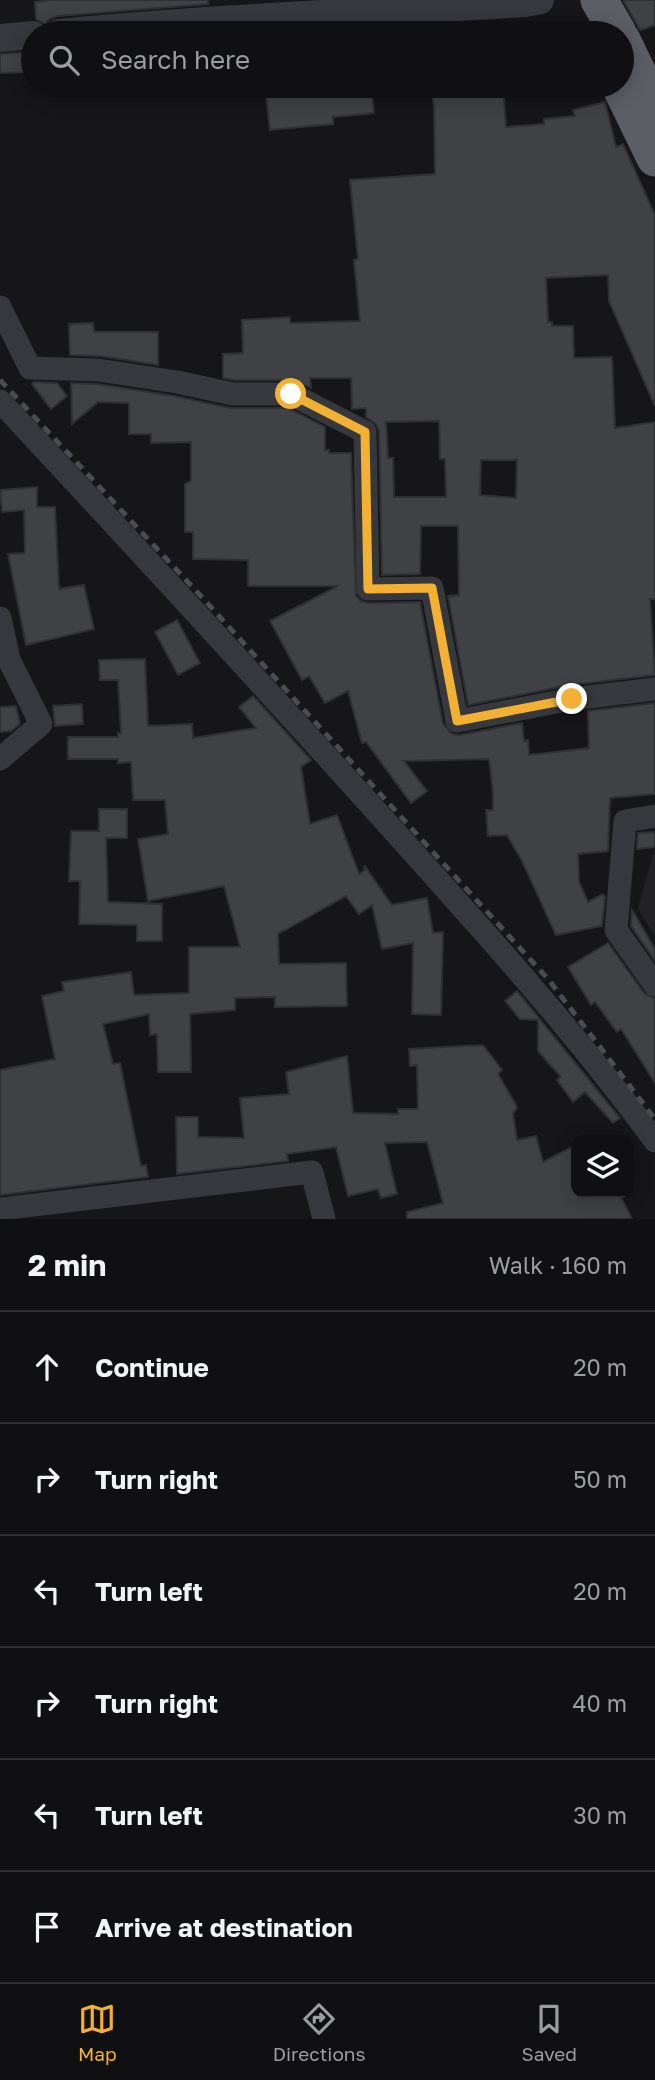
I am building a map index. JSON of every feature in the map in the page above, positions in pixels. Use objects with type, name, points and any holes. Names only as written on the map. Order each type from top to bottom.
[{"type":"highway","points":[[579,0],[589,21]]},
{"type":"highway","points":[[599,0],[611,21]]},
{"type":"highway","points":[[634,65],[655,108]]},
{"type":"highway","points":[[626,98],[655,158]]},
{"type":"street","points":[[177,21],[264,9],[525,3],[541,0]]},
{"type":"street","points":[[0,38],[21,36]]},
{"type":"street","points":[[0,307],[30,368],[98,370],[233,394],[291,394],[365,432],[368,589],[432,588],[457,721],[572,699],[655,689]]},
{"type":"street","points":[[0,401],[513,963],[620,1093],[655,1142]]},
{"type":"street","points":[[0,618],[9,660],[41,724],[0,759]]},
{"type":"street","points":[[655,816],[625,821],[616,930],[655,985]]},
{"type":"street","points":[[0,1209],[312,1172],[324,1219]]},
{"type":"shaded area","points":[[655,847],[655,937],[638,908]]},
{"type":"building","points":[[208,0],[208,4],[58,16],[48,21],[40,21],[36,19],[35,2]]},
{"type":"building","points":[[623,0],[655,0],[655,25],[640,30]]},
{"type":"building","points":[[21,53],[21,72],[0,73],[0,54]]},
{"type":"building","points":[[266,98],[372,98],[374,113],[333,117],[333,124],[270,130]]},
{"type":"building","points":[[433,98],[504,98],[506,127],[544,124],[544,119],[575,116],[573,110],[605,102],[616,147],[623,144],[655,215],[655,406],[609,301],[608,275],[546,278],[548,322],[552,322],[552,326],[573,326],[574,358],[612,357],[615,428],[655,422],[655,599],[650,599],[655,675],[570,685],[468,705],[448,596],[459,595],[458,526],[421,526],[420,574],[382,575],[379,431],[376,424],[366,417],[366,408],[352,409],[351,378],[310,378],[311,388],[292,380],[223,378],[223,354],[243,353],[242,320],[290,317],[290,323],[360,321],[354,260],[358,259],[350,180],[435,174]],"holes":[[[439,421],[440,459],[445,459],[446,497],[394,497],[393,458],[388,458],[386,422]],[[481,460],[517,460],[516,498],[480,495]]]},
{"type":"building","points":[[93,323],[94,332],[158,332],[158,365],[100,356],[70,355],[69,324]]},
{"type":"building","points":[[57,383],[67,396],[51,409],[32,384]]},
{"type":"building","points":[[71,383],[97,384],[174,396],[230,408],[288,408],[325,427],[325,450],[329,450],[329,453],[351,453],[356,596],[368,603],[420,602],[443,724],[452,734],[460,735],[522,723],[524,741],[528,740],[529,755],[589,748],[588,711],[655,703],[655,794],[610,798],[608,851],[578,854],[579,882],[588,902],[603,894],[605,897],[602,926],[556,935],[507,835],[488,836],[486,810],[493,810],[489,759],[404,761],[427,791],[411,803],[366,742],[362,743],[348,691],[325,703],[309,676],[302,680],[270,621],[338,586],[248,586],[248,560],[193,559],[193,532],[185,532],[185,484],[191,481],[191,442],[151,443],[151,434],[129,434],[129,403],[98,402],[72,424]]},
{"type":"building","points":[[37,487],[37,507],[55,507],[59,589],[84,585],[94,629],[26,645],[8,554],[25,553],[24,510],[2,512],[0,490]]},
{"type":"building","points":[[177,620],[200,663],[178,675],[155,632]]},
{"type":"building","points":[[145,659],[148,726],[192,724],[193,738],[256,728],[239,707],[253,696],[311,760],[301,767],[310,824],[337,815],[359,874],[365,870],[364,865],[392,905],[427,898],[433,933],[443,932],[441,1015],[412,1014],[413,943],[382,949],[372,905],[359,914],[346,896],[278,934],[279,964],[346,963],[347,1006],[275,1007],[275,997],[235,998],[235,1010],[190,1014],[191,1072],[158,1072],[157,1034],[150,1035],[149,1014],[103,1024],[113,1064],[120,1063],[141,1166],[146,1165],[148,1177],[0,1195],[0,1070],[55,1059],[42,996],[64,991],[62,982],[131,972],[134,995],[189,993],[189,947],[240,947],[224,886],[148,901],[138,839],[168,834],[165,800],[133,800],[131,762],[118,763],[118,759],[68,759],[68,737],[118,737],[118,733],[121,733],[118,680],[100,680],[99,660]]},
{"type":"building","points":[[82,704],[83,724],[55,726],[53,706]]},
{"type":"building","points":[[16,706],[20,724],[11,731],[0,732],[0,707]]},
{"type":"building","points":[[99,809],[127,809],[127,838],[106,838],[108,902],[162,904],[162,941],[137,941],[137,925],[79,924],[80,881],[69,881],[71,831],[99,831]]},
{"type":"building","points":[[655,832],[655,847],[637,849],[638,833]]},
{"type":"building","points":[[632,910],[655,949],[655,961],[631,926]]},
{"type":"building","points":[[608,943],[644,993],[655,999],[655,1083],[621,1029],[617,1032],[595,1002],[591,1005],[568,967]]},
{"type":"building","points":[[517,991],[620,1118],[613,1123],[585,1092],[573,1102],[557,1080],[561,1077],[538,1051],[538,1020],[520,1019],[505,1001]]},
{"type":"building","points":[[483,1045],[502,1070],[498,1074],[517,1107],[513,1114],[517,1140],[536,1136],[543,1162],[571,1148],[571,1198],[622,1198],[632,1219],[407,1219],[407,1212],[443,1203],[427,1142],[385,1143],[397,1194],[381,1198],[378,1189],[348,1196],[336,1147],[287,1154],[288,1161],[177,1174],[176,1117],[198,1117],[198,1137],[244,1138],[240,1098],[289,1094],[286,1072],[347,1056],[353,1113],[398,1114],[398,1109],[418,1109],[417,1065],[410,1066],[409,1049]]},
{"type":"railway","points":[[0,380],[199,594],[548,979],[655,1119]]},
{"type":"route","points":[[291,394],[365,432],[368,589],[432,588],[457,721],[572,699]]}]
